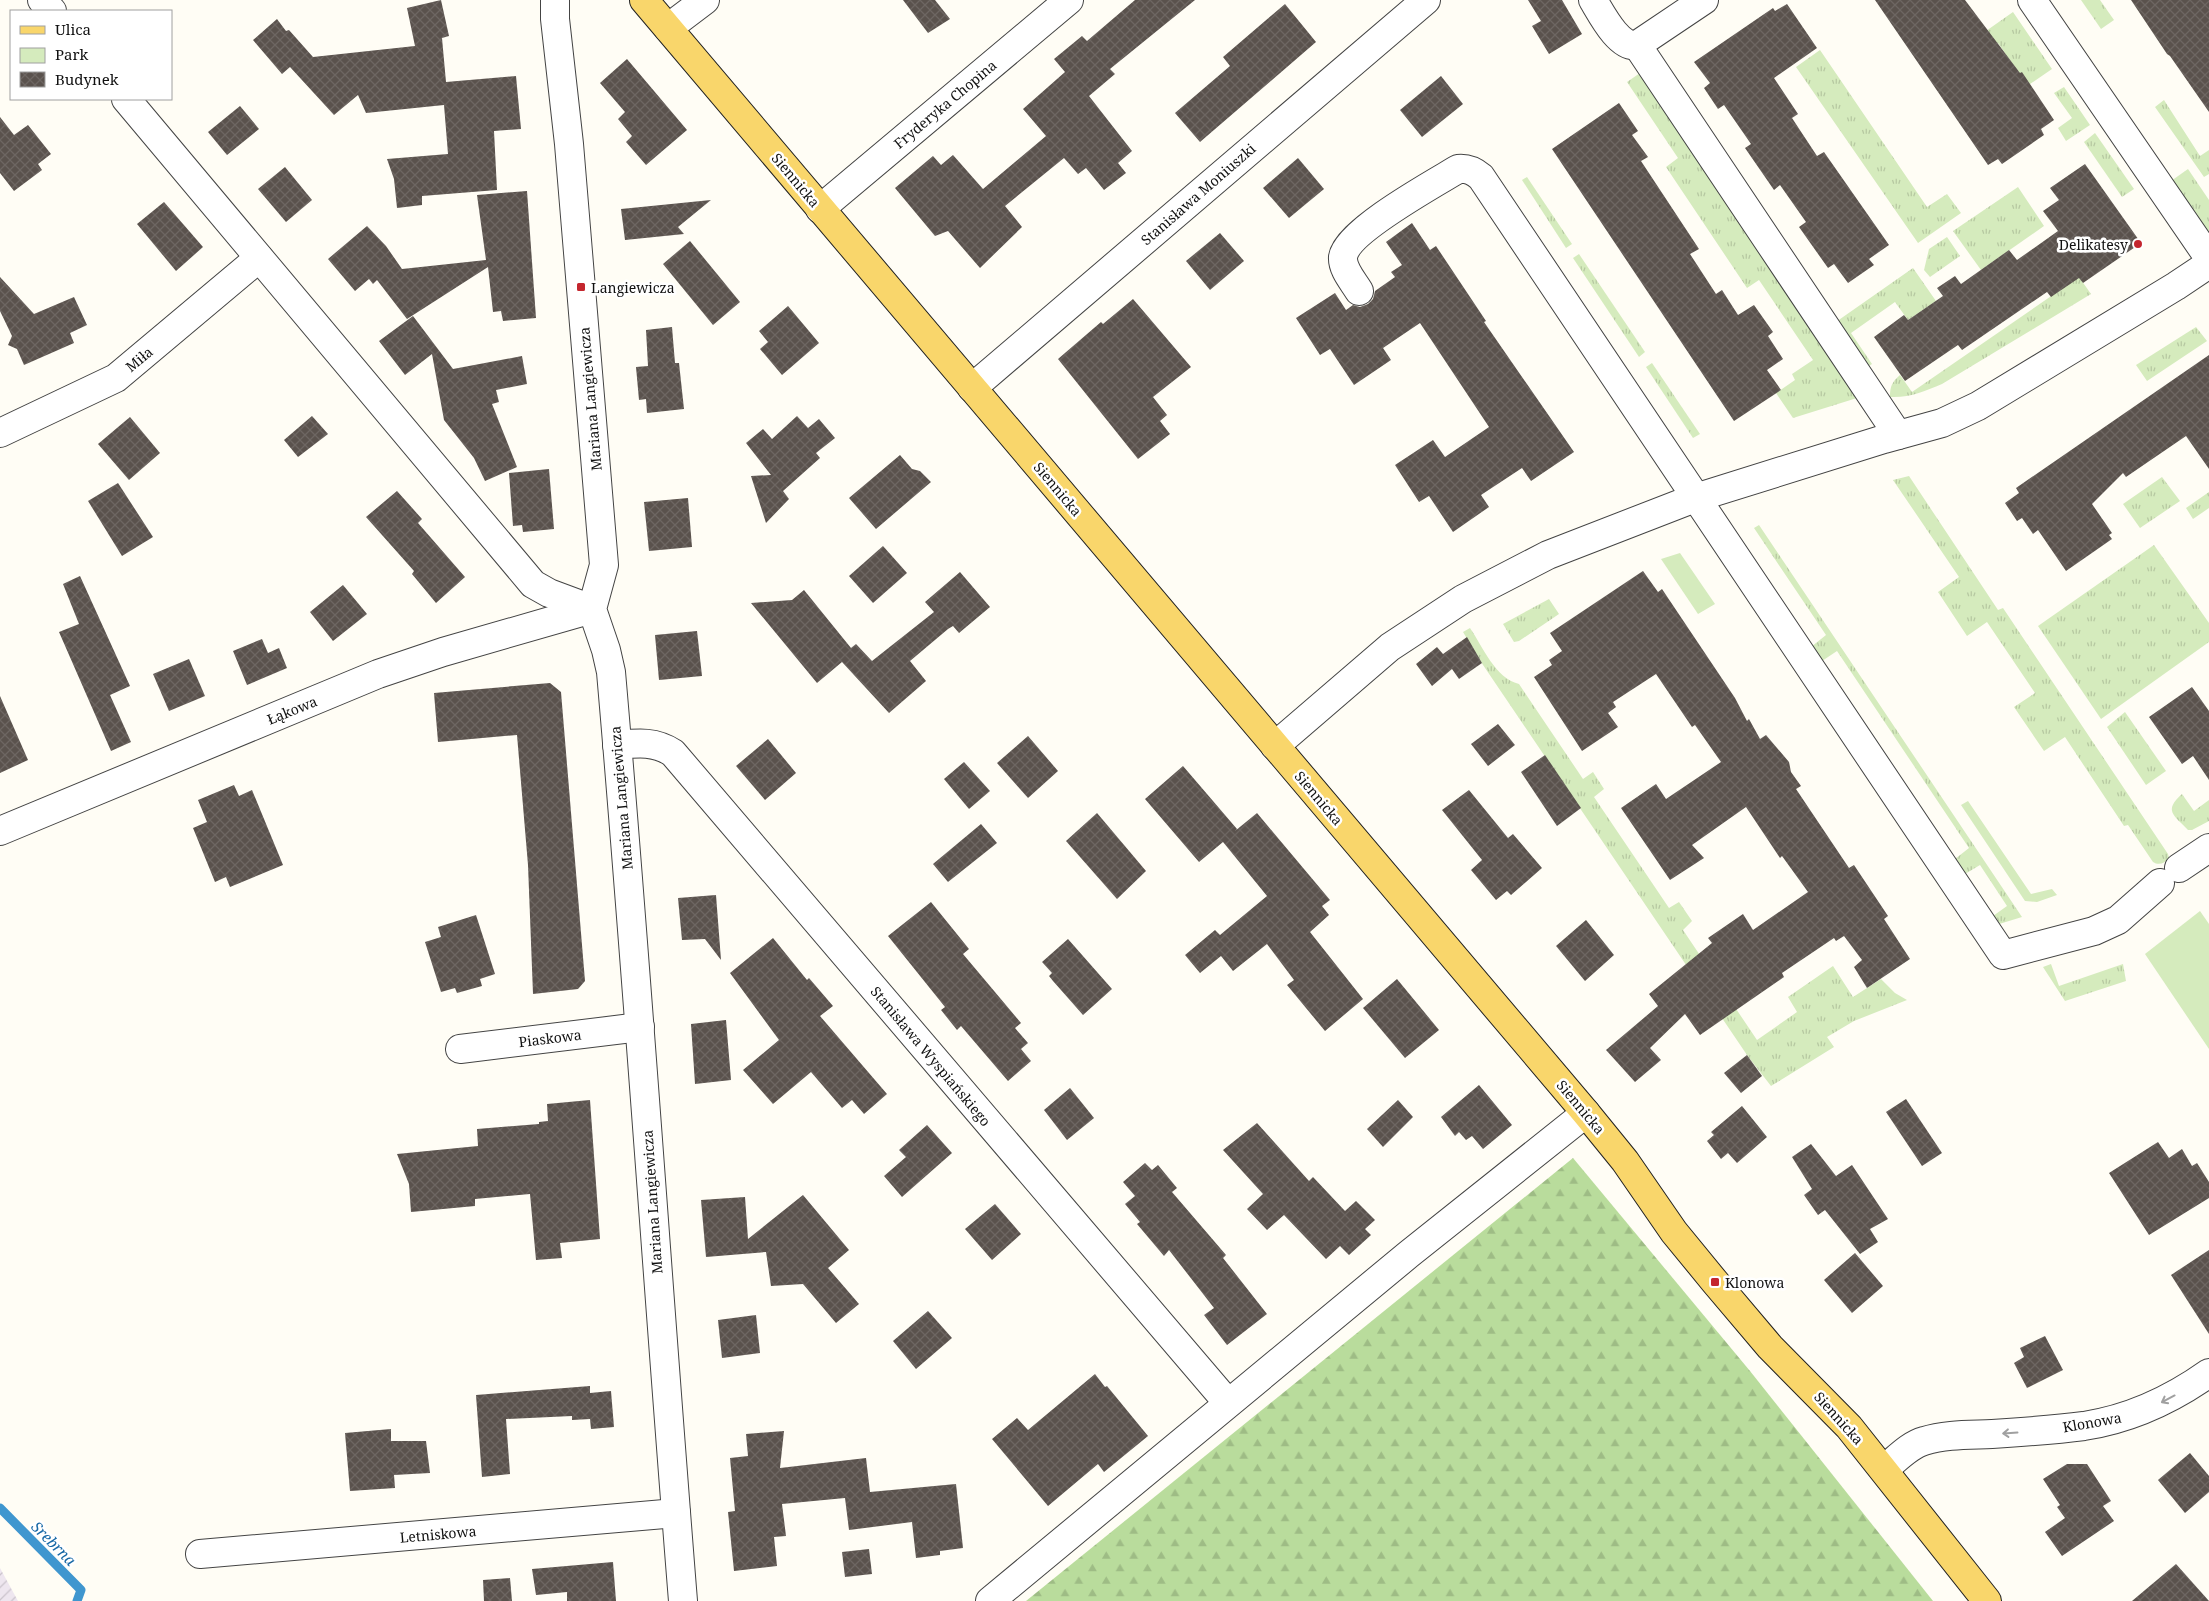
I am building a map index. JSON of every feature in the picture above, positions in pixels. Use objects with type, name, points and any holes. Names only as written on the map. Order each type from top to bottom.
[{"type":"main road","name":"Siennicka","points":[[644,0],[1586,1113],[1625,1161],[1674,1232],[1742,1315],[1849,1427],[1987,1601]]},
{"type":"street","points":[[42,0],[51,10]]},
{"type":"street","name":"Mariana Langiewicza","points":[[555,0],[555,19],[570,163],[604,565],[592,609],[606,650],[611,672],[640,1027],[661,1338],[682,1601]]},
{"type":"street","points":[[668,28],[705,0]]},
{"type":"street","name":"Fryderyka Chopina","points":[[820,209],[1070,0]]},
{"type":"street","name":"Stanisława Moniuszki","points":[[972,388],[1426,0]]},
{"type":"street","points":[[1593,0],[1621,40],[1630,45],[1637,45],[1704,0]]},
{"type":"street","points":[[2032,0],[2209,258]]},
{"type":"street","points":[[1637,45],[1898,435]]},
{"type":"street","points":[[127,100],[534,584],[549,593],[592,609]]},
{"type":"street","points":[[1359,291],[1344,268],[1344,253],[1352,241],[1403,201],[1458,169],[1464,168],[1473,171],[1481,177],[2003,955],[2094,930],[2118,920],[2169,876],[2209,848]]},
{"type":"street","name":"Miła","points":[[0,433],[116,378],[260,258]]},
{"type":"street","points":[[1275,746],[1390,647],[1463,599],[1548,555],[1695,498],[1898,435],[1931,428],[1978,406],[2209,264]]},
{"type":"street","name":"Łąkowa","points":[[0,831],[378,674],[443,652],[592,609]]},
{"type":"street","name":"Stanisława Wyspiańskiego","points":[[617,745],[651,743],[663,746],[673,753],[1228,1403]]},
{"type":"street","name":"Piaskowa","points":[[460,1049],[640,1027]]},
{"type":"street","points":[[990,1601],[1409,1254],[1586,1113]]},
{"type":"street","name":"Klonowa","points":[[1884,1469],[1923,1441],[1965,1435],[2076,1427],[2118,1419],[2158,1404],[2209,1373]]},
{"type":"street","name":"Letniskowa","points":[[200,1554],[676,1513]]},
{"type":"shaded area","points":[[0,1568],[18,1601],[0,1601]]},
{"type":"green space","points":[[2081,0],[2100,0],[2114,20],[2101,29]]},
{"type":"green space","points":[[2013,12],[2052,69],[2030,84],[2017,75],[2003,55],[2005,53],[1998,43],[1995,44],[1986,31]]},
{"type":"green space","points":[[1820,50],[1927,207],[1947,194],[1961,213],[1918,243],[1796,67]]},
{"type":"green space","points":[[1640,73],[1857,398],[1793,418],[1776,393],[1795,380],[1792,374],[1813,360],[1759,280],[1747,288],[1666,167],[1678,158],[1627,82]]},
{"type":"green space","points":[[2064,87],[2090,125],[2066,141],[2058,128],[2072,118],[2054,93]]},
{"type":"green space","points":[[2164,100],[2200,156],[2209,150],[2209,174],[2204,177],[2155,107]]},
{"type":"green space","points":[[2095,133],[2134,189],[2122,197],[2084,142]]},
{"type":"green space","points":[[2188,169],[2209,200],[2209,234],[2171,181]]},
{"type":"green space","points":[[1527,177],[1572,244],[1566,248],[1522,180]]},
{"type":"green space","points":[[2018,187],[2044,226],[1981,270],[1953,231]]},
{"type":"green space","points":[[1947,237],[1960,256],[1930,277],[1924,270],[1929,249]]},
{"type":"green space","points":[[1579,254],[1645,352],[1639,357],[1573,258]]},
{"type":"green space","points":[[1913,268],[1936,301],[1908,320],[1895,302],[1851,333],[1872,364],[1864,369],[1833,324]]},
{"type":"green space","points":[[2079,277],[2091,294],[1942,384],[1911,395],[1890,397],[1892,384],[1900,375],[1912,392]]},
{"type":"green space","points":[[2196,327],[2207,341],[2147,381],[2136,365]]},
{"type":"green space","points":[[1652,363],[1700,434],[1693,438],[1646,367]]},
{"type":"green space","points":[[1909,476],[1998,610],[2003,608],[2168,854],[2169,858],[2166,861],[2160,864],[2153,862],[2128,825],[2124,826],[2065,737],[2044,751],[2014,707],[2035,693],[1987,622],[1967,636],[1938,592],[1959,577],[1893,480]]},
{"type":"green space","points":[[2162,477],[2180,501],[2140,528],[2123,504]]},
{"type":"green space","points":[[2209,492],[2209,508],[2193,519],[2186,508]]},
{"type":"green space","points":[[1759,525],[2022,917],[1996,925],[1993,916],[2007,906],[1980,865],[1965,874],[1955,859],[1969,848],[1837,651],[1822,661],[1811,647],[1826,635],[1754,528]]},
{"type":"green space","points":[[2154,545],[2209,623],[2209,642],[2101,719],[2038,626]]},
{"type":"green space","points":[[1680,553],[1715,604],[1698,614],[1661,559]]},
{"type":"green space","points":[[1549,599],[1559,614],[1519,641],[1514,642],[1503,624]]},
{"type":"green space","points":[[1470,628],[1496,669],[1511,681],[1519,684],[1583,779],[1593,772],[1604,789],[1594,797],[1669,908],[1679,902],[1692,921],[1683,930],[1757,1040],[1797,1012],[1788,997],[1833,966],[1853,997],[1881,979],[1895,993],[1907,1000],[1854,1021],[1827,1037],[1834,1047],[1771,1086],[1747,1055],[1481,662],[1463,632]]},
{"type":"green space","points":[[2125,712],[2166,771],[2146,785],[2107,727]]},
{"type":"green space","points":[[2182,794],[2194,811],[2209,800],[2209,821],[2192,830],[2188,830],[2175,816],[2172,809],[2176,800]]},
{"type":"green space","points":[[1968,801],[2031,894],[2052,889],[2057,895],[2037,902],[2025,901],[1961,805]]},
{"type":"green space","points":[[2200,911],[2209,924],[2209,1049],[2145,954]]},
{"type":"green space","points":[[2051,964],[2059,986],[2123,964],[2126,981],[2065,1001],[2043,967]]},
{"type":"green space","points":[[1573,1158],[1750,1371],[1933,1601],[1026,1601]]},
{"type":"building","points":[[441,0],[449,36],[442,38],[446,82],[516,76],[521,129],[494,131],[497,190],[422,196],[422,205],[397,208],[394,179],[387,159],[448,154],[444,105],[366,113],[358,95],[334,115],[290,67],[282,74],[253,40],[277,19],[286,31],[289,30],[313,57],[415,46],[407,8]]},
{"type":"building","points":[[903,0],[935,0],[950,19],[928,33]]},
{"type":"building","points":[[1135,0],[1195,0],[1110,69],[1115,74],[1089,96],[1132,151],[1118,163],[1126,173],[1104,190],[1086,168],[1078,174],[1064,158],[1005,206],[1022,227],[980,268],[948,231],[935,236],[895,188],[933,156],[941,165],[953,155],[983,189],[1046,136],[1023,109],[1065,72],[1054,59],[1082,36],[1087,41]]},
{"type":"building","points":[[1528,0],[1562,0],[1582,34],[1549,54],[1532,26],[1541,21]]},
{"type":"building","points":[[1875,0],[1965,0],[2020,73],[2022,72],[2054,120],[2041,129],[2044,135],[2002,164],[1998,159],[1988,165]]},
{"type":"building","points":[[2131,0],[2209,0],[2209,112],[2167,54]]},
{"type":"building","points":[[1285,4],[1316,42],[1200,142],[1175,113],[1230,66],[1223,57]]},
{"type":"building","points":[[1787,4],[1817,48],[1774,78],[1798,114],[1792,118],[1817,156],[1824,152],[1889,245],[1869,259],[1874,265],[1848,283],[1834,264],[1828,268],[1799,227],[1806,222],[1780,185],[1774,190],[1745,148],[1751,144],[1724,105],[1718,109],[1704,88],[1710,83],[1694,62],[1773,8],[1775,11]]},
{"type":"building","points":[[627,59],[687,130],[646,165],[626,142],[632,136],[618,119],[625,112],[600,83]]},
{"type":"building","points":[[1441,76],[1463,104],[1422,137],[1400,110]]},
{"type":"building","points":[[1619,103],[1638,131],[1632,135],[1648,157],[1641,161],[1699,249],[1690,254],[1716,294],[1722,290],[1738,315],[1754,305],[1773,332],[1768,336],[1783,359],[1767,370],[1781,390],[1734,421],[1552,149]]},
{"type":"building","points":[[240,106],[259,129],[227,155],[208,132]]},
{"type":"building","points":[[0,117],[14,135],[28,125],[51,154],[38,164],[42,170],[14,191],[0,173]]},
{"type":"building","points":[[1298,158],[1324,189],[1289,218],[1263,188]]},
{"type":"building","points":[[2085,164],[2141,243],[2083,283],[2079,278],[2051,297],[2047,292],[1962,350],[1958,345],[1905,381],[1874,337],[1904,315],[1908,320],[1943,296],[1937,288],[1955,276],[1961,284],[2009,250],[2017,260],[2058,231],[2043,211],[2059,200],[2050,188]]},
{"type":"building","points":[[285,167],[312,200],[286,222],[258,189]]},
{"type":"building","points":[[527,191],[536,318],[503,321],[501,311],[493,312],[488,267],[407,319],[377,280],[373,284],[369,279],[355,291],[328,259],[367,226],[386,246],[402,269],[486,260],[477,195]]},
{"type":"building","points":[[711,200],[678,227],[684,234],[625,240],[621,209]]},
{"type":"building","points":[[164,202],[203,247],[176,271],[137,224]]},
{"type":"building","points":[[1412,223],[1430,250],[1436,246],[1486,321],[1484,322],[1574,452],[1531,481],[1522,468],[1481,495],[1489,507],[1453,532],[1429,496],[1419,502],[1395,465],[1433,440],[1445,457],[1489,427],[1420,323],[1383,348],[1391,360],[1354,385],[1330,349],[1320,355],[1296,318],[1335,293],[1346,310],[1353,305],[1360,307],[1368,304],[1373,299],[1375,291],[1395,277],[1391,272],[1402,265],[1386,242]]},
{"type":"building","points":[[1220,233],[1244,261],[1210,290],[1186,261]]},
{"type":"building","points":[[690,241],[740,302],[713,325],[663,264]]},
{"type":"building","points":[[0,277],[34,314],[74,297],[87,325],[70,333],[74,343],[24,365],[17,349],[8,345],[12,336],[0,311]]},
{"type":"building","points":[[1133,299],[1191,367],[1153,397],[1167,415],[1160,421],[1170,434],[1138,459],[1058,359],[1101,322],[1103,324]]},
{"type":"building","points":[[788,306],[819,343],[782,375],[760,349],[768,342],[759,331]]},
{"type":"building","points":[[413,316],[453,369],[522,356],[527,384],[496,390],[499,402],[492,404],[517,467],[485,481],[474,458],[444,420],[432,354],[405,375],[379,341]]},
{"type":"building","points":[[672,327],[675,363],[679,363],[684,409],[647,413],[646,399],[639,400],[636,367],[648,366],[646,330]]},
{"type":"building","points":[[2209,355],[2209,469],[2186,436],[2126,477],[2123,473],[2092,504],[2112,533],[2109,535],[2112,539],[2066,571],[2038,530],[2033,534],[2022,518],[2017,521],[2005,503],[2019,493],[2016,488]]},
{"type":"building","points":[[312,416],[328,434],[298,457],[284,440]]},
{"type":"building","points":[[797,416],[808,428],[819,419],[835,438],[816,453],[820,458],[783,491],[789,499],[766,523],[751,476],[771,475],[746,443],[763,429],[772,439]]},
{"type":"building","points":[[130,417],[160,453],[129,480],[98,444]]},
{"type":"building","points":[[900,455],[912,469],[920,471],[931,482],[876,529],[849,498]]},
{"type":"building","points":[[549,469],[554,529],[523,532],[522,525],[513,526],[509,473]]},
{"type":"building","points":[[118,483],[153,537],[122,556],[88,501]]},
{"type":"building","points":[[397,491],[422,519],[418,523],[465,577],[436,603],[412,574],[414,571],[366,517]]},
{"type":"building","points":[[688,498],[692,547],[649,551],[644,502]]},
{"type":"building","points":[[883,546],[907,573],[873,603],[849,576]]},
{"type":"building","points":[[1643,571],[1658,592],[1662,589],[1735,698],[1747,721],[1749,719],[1760,739],[1766,735],[1789,762],[1791,772],[1801,786],[1796,789],[1849,868],[1854,865],[1888,916],[1884,919],[1910,959],[1867,988],[1854,967],[1862,960],[1844,936],[1836,941],[1834,938],[1782,973],[1784,977],[1700,1035],[1685,1014],[1650,1048],[1661,1060],[1635,1082],[1606,1050],[1658,1006],[1649,994],[1712,943],[1708,938],[1743,914],[1753,930],[1808,892],[1782,856],[1780,858],[1746,807],[1692,845],[1704,858],[1670,880],[1621,808],[1656,784],[1666,799],[1721,762],[1695,725],[1692,727],[1656,674],[1613,702],[1616,707],[1608,713],[1618,727],[1582,751],[1534,677],[1552,665],[1549,660],[1562,651],[1550,633]]},
{"type":"building","points":[[960,572],[990,607],[959,633],[953,626],[948,629],[910,661],[926,681],[889,713],[842,662],[817,683],[751,603],[792,600],[804,590],[851,648],[856,644],[872,661],[934,612],[925,602]]},
{"type":"building","points":[[80,576],[130,686],[110,695],[131,742],[111,751],[59,632],[79,624],[63,584]]},
{"type":"building","points":[[343,585],[367,614],[333,641],[310,612]]},
{"type":"building","points":[[697,631],[702,676],[659,680],[655,635]]},
{"type":"building","points":[[1467,637],[1482,663],[1459,679],[1452,669],[1432,686],[1416,664],[1437,647],[1443,654]]},
{"type":"building","points":[[262,639],[268,653],[279,648],[287,668],[247,685],[233,651]]},
{"type":"building","points":[[189,659],[205,696],[169,711],[153,674]]},
{"type":"building","points":[[550,683],[561,692],[585,981],[578,989],[533,994],[528,865],[517,735],[438,742],[434,693]]},
{"type":"building","points":[[2192,687],[2209,711],[2209,780],[2193,756],[2182,764],[2149,717]]},
{"type":"building","points":[[0,696],[28,760],[0,773]]},
{"type":"building","points":[[1498,724],[1515,745],[1488,766],[1471,744]]},
{"type":"building","points":[[1028,736],[1058,771],[1028,798],[997,763]]},
{"type":"building","points":[[768,739],[796,773],[765,800],[736,766]]},
{"type":"building","points":[[1545,755],[1581,808],[1557,826],[1521,772]]},
{"type":"building","points":[[964,762],[990,791],[969,809],[944,779]]},
{"type":"building","points":[[1183,766],[1237,829],[1235,831],[1257,813],[1330,900],[1322,906],[1329,915],[1310,932],[1363,999],[1325,1031],[1287,985],[1294,980],[1267,944],[1233,971],[1221,956],[1200,973],[1185,955],[1215,930],[1220,935],[1267,896],[1223,842],[1199,862],[1145,799]]},
{"type":"building","points":[[234,785],[239,796],[252,790],[283,865],[230,887],[226,877],[215,882],[193,828],[207,822],[198,800]]},
{"type":"building","points":[[1469,790],[1508,838],[1513,834],[1542,868],[1511,895],[1507,891],[1496,900],[1471,870],[1482,860],[1442,810]]},
{"type":"building","points":[[1097,813],[1146,871],[1117,899],[1066,841]]},
{"type":"building","points":[[981,824],[997,843],[948,882],[933,864]]},
{"type":"building","points":[[716,895],[721,960],[705,939],[682,940],[678,898]]},
{"type":"building","points":[[931,902],[969,949],[963,954],[1021,1023],[1015,1028],[1028,1043],[1021,1049],[1031,1061],[1008,1081],[961,1026],[957,1030],[941,1010],[945,1007],[888,936]]},
{"type":"building","points":[[476,915],[495,974],[480,979],[482,986],[457,993],[455,988],[441,992],[425,942],[441,937],[438,927]]},
{"type":"building","points":[[1586,920],[1614,955],[1585,981],[1556,946]]},
{"type":"building","points":[[773,938],[807,980],[809,978],[833,1006],[820,1016],[887,1094],[864,1114],[852,1100],[842,1108],[811,1072],[773,1104],[743,1070],[779,1040],[730,973]]},
{"type":"building","points":[[1068,939],[1112,989],[1083,1015],[1049,976],[1052,973],[1042,962]]},
{"type":"building","points":[[1397,979],[1439,1030],[1405,1058],[1363,1008]]},
{"type":"building","points":[[726,1020],[731,1080],[695,1084],[691,1024]]},
{"type":"building","points":[[1747,1055],[1762,1076],[1741,1093],[1724,1073]]},
{"type":"building","points":[[1479,1085],[1512,1125],[1483,1149],[1472,1136],[1466,1140],[1459,1132],[1455,1136],[1441,1117]]},
{"type":"building","points":[[1070,1088],[1094,1118],[1067,1140],[1044,1110]]},
{"type":"building","points":[[1906,1099],[1942,1153],[1922,1166],[1886,1112]]},
{"type":"building","points":[[590,1100],[600,1239],[560,1243],[562,1258],[536,1260],[530,1194],[475,1199],[475,1206],[411,1212],[409,1184],[397,1154],[478,1146],[477,1129],[539,1124],[539,1122],[548,1121],[547,1104]]},
{"type":"building","points":[[1398,1100],[1413,1117],[1383,1147],[1367,1129]]},
{"type":"building","points":[[1742,1106],[1767,1137],[1737,1163],[1728,1153],[1721,1159],[1707,1141],[1714,1135],[1711,1132]]},
{"type":"building","points":[[1257,1123],[1309,1181],[1313,1177],[1345,1211],[1356,1201],[1375,1220],[1365,1229],[1371,1235],[1349,1255],[1340,1246],[1326,1259],[1284,1215],[1267,1230],[1247,1209],[1263,1194],[1223,1150]]},
{"type":"building","points":[[927,1125],[952,1153],[902,1197],[884,1176],[906,1157],[899,1150]]},
{"type":"building","points":[[2158,1142],[2169,1158],[2182,1149],[2192,1166],[2197,1163],[2209,1182],[2209,1198],[2149,1235],[2109,1173]]},
{"type":"building","points":[[1811,1144],[1836,1176],[1852,1165],[1888,1219],[1870,1229],[1878,1242],[1860,1254],[1825,1210],[1818,1215],[1804,1195],[1812,1189],[1792,1157]]},
{"type":"building","points":[[1145,1163],[1152,1170],[1158,1165],[1177,1188],[1172,1192],[1226,1255],[1223,1258],[1267,1314],[1227,1345],[1204,1315],[1214,1308],[1169,1250],[1164,1256],[1137,1224],[1140,1222],[1125,1204],[1135,1196],[1123,1182]]},
{"type":"building","points":[[803,1195],[849,1250],[828,1268],[859,1304],[836,1323],[803,1284],[771,1286],[766,1252],[706,1257],[701,1200],[745,1197],[748,1239]]},
{"type":"building","points":[[995,1204],[1021,1234],[992,1260],[965,1229]]},
{"type":"building","points":[[2209,1250],[2209,1334],[2171,1275]]},
{"type":"building","points":[[1855,1253],[1883,1286],[1852,1313],[1824,1280]]},
{"type":"building","points":[[928,1311],[952,1338],[916,1369],[893,1341]]},
{"type":"building","points":[[756,1315],[760,1353],[722,1358],[718,1320]]},
{"type":"building","points":[[2045,1336],[2063,1370],[2027,1388],[2014,1363],[2024,1357],[2020,1348]]},
{"type":"building","points":[[1095,1374],[1148,1436],[1104,1472],[1098,1464],[1048,1506],[992,1439],[1017,1418],[1028,1430]]},
{"type":"building","points":[[590,1386],[590,1393],[611,1391],[614,1427],[591,1429],[590,1419],[572,1420],[572,1416],[506,1419],[510,1474],[482,1477],[476,1395]]},
{"type":"building","points":[[391,1429],[391,1441],[426,1441],[430,1473],[394,1475],[395,1488],[350,1491],[345,1433]]},
{"type":"building","points":[[784,1431],[780,1468],[866,1458],[870,1492],[956,1484],[963,1548],[940,1551],[940,1555],[916,1558],[912,1522],[849,1530],[845,1498],[782,1504],[786,1536],[774,1537],[777,1566],[734,1571],[728,1512],[735,1511],[730,1458],[748,1456],[746,1434]]},
{"type":"building","points":[[2190,1453],[2209,1476],[2209,1492],[2185,1513],[2158,1480]]},
{"type":"building","points":[[2067,1464],[2087,1464],[2111,1501],[2103,1506],[2114,1521],[2062,1556],[2045,1532],[2065,1518],[2057,1507],[2060,1505],[2043,1479]]},
{"type":"building","points":[[869,1549],[872,1574],[845,1577],[842,1552]]},
{"type":"building","points":[[613,1562],[616,1601],[567,1601],[567,1592],[536,1595],[532,1569]]},
{"type":"building","points":[[2176,1564],[2209,1601],[2132,1601]]},
{"type":"building","points":[[510,1578],[512,1601],[484,1601],[483,1580]]},
{"type":"waterway","name":"Srebrna","points":[[0,1508],[81,1590],[77,1601]]},
{"type":"place","name":"Delikatesy","points":[[2138,244]]},
{"type":"place","name":"Langiewicza","points":[[581,287]]},
{"type":"place","name":"Klonowa","points":[[1715,1282]]}]
